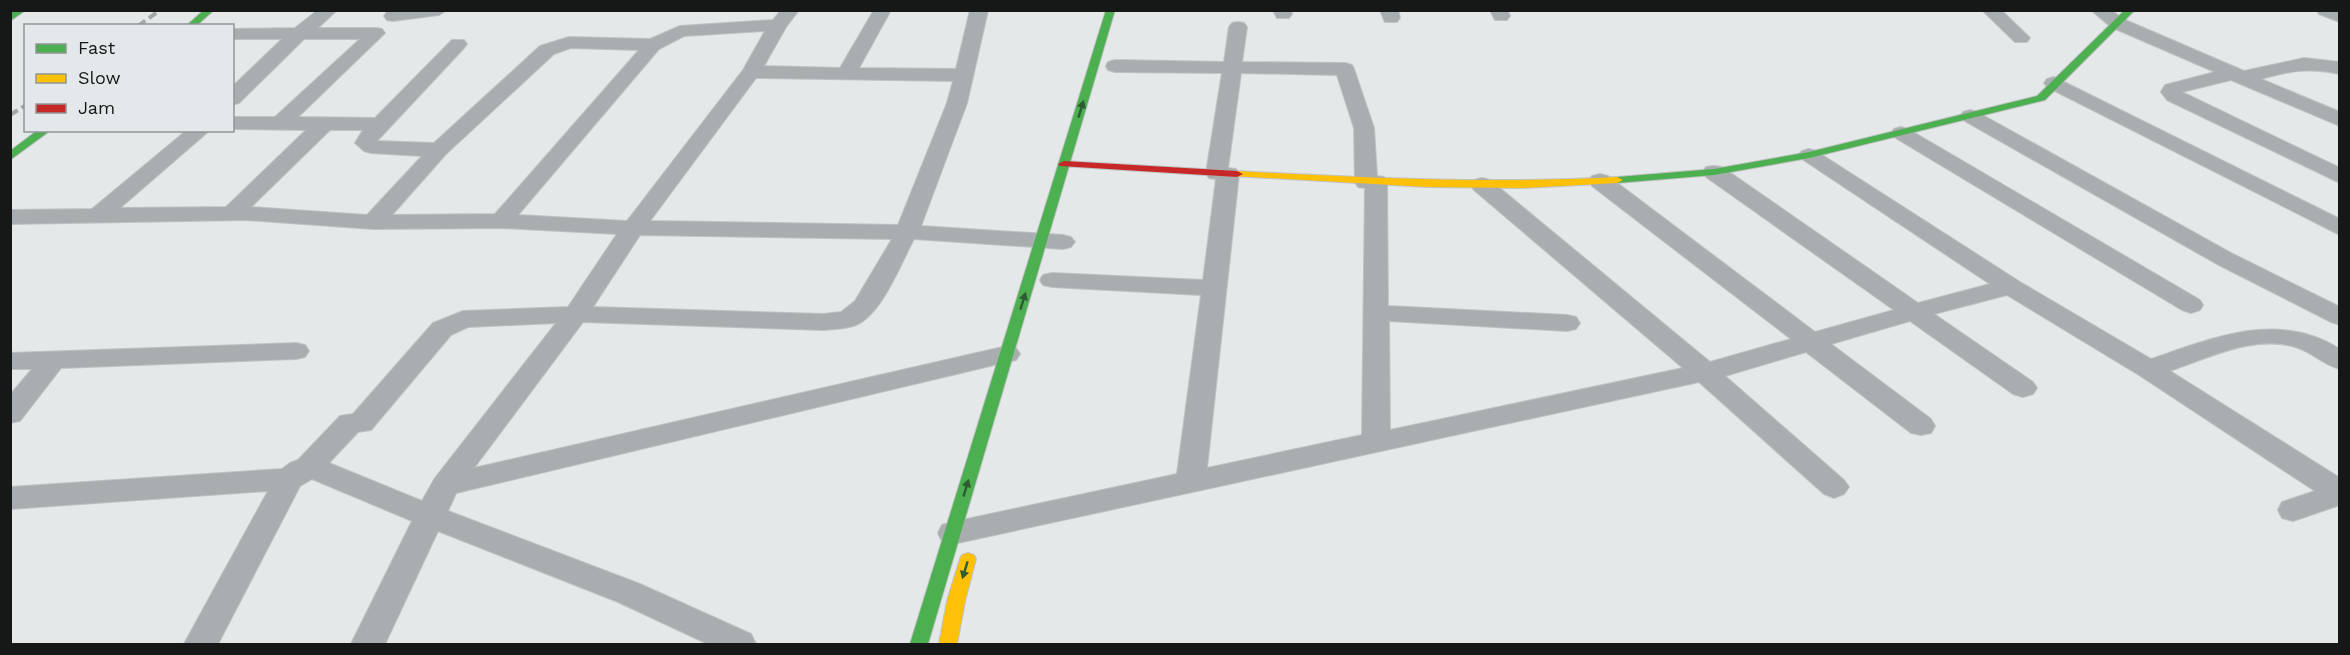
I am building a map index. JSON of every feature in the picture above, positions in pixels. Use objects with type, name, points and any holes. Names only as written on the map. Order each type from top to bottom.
[{"type":"street","points":[[10,18],[22,10]]},
{"type":"street","points":[[192,24],[210,10]]},
{"type":"street","points":[[234,97],[290,42],[329,10]]},
{"type":"street","points":[[279,124],[395,13],[439,10]]},
{"type":"street","points":[[846,73],[883,10]]},
{"type":"street","points":[[201,645],[298,474],[356,423],[442,329],[453,322],[472,318],[576,314],[824,322],[848,319],[865,306],[907,232],[957,103],[979,10]]},
{"type":"street","points":[[948,645],[1007,354],[1058,241],[1064,165],[1111,10]]},
{"type":"street","points":[[1990,10],[2021,38]]},
{"type":"street","points":[[2099,10],[2124,17],[2240,75],[2340,120]]},
{"type":"street","points":[[2325,10],[2340,17]]},
{"type":"street","points":[[1064,165],[1371,182],[1482,185],[1600,181],[1714,172],[1809,155],[2041,98],[2124,17]]},
{"type":"street","points":[[501,221],[653,45],[680,31],[784,18]]},
{"type":"street","points":[[368,645],[445,485],[576,314],[633,228],[751,72],[784,18]]},
{"type":"street","points":[[1191,482],[1215,288],[1232,66],[1238,27]]},
{"type":"street","points":[[234,34],[376,33]]},
{"type":"street","points":[[373,222],[439,150],[547,50],[569,42],[653,45]]},
{"type":"street","points":[[439,150],[371,147],[365,143],[369,136],[458,44]]},
{"type":"street","points":[[2340,68],[2310,62],[2172,89],[2171,92],[2174,96],[2340,177]]},
{"type":"street","points":[[1115,66],[1345,69],[1364,128],[1371,182],[1376,313],[1376,442]]},
{"type":"street","points":[[751,72],[964,75]]},
{"type":"street","points":[[2054,83],[2340,228]]},
{"type":"street","points":[[1970,116],[2225,259],[2340,317]]},
{"type":"street","points":[[234,123],[381,124]]},
{"type":"street","points":[[232,213],[324,124]]},
{"type":"street","points":[[10,156],[43,132]]},
{"type":"street","points":[[97,216],[198,132]]},
{"type":"street","points":[[1900,133],[2191,304]]},
{"type":"street","points":[[1809,155],[2011,287],[2148,369],[2340,493]]},
{"type":"street","points":[[1714,172],[2023,388]]},
{"type":"street","points":[[1600,181],[1922,426]]},
{"type":"street","points":[[1482,185],[1705,372],[1834,487]]},
{"type":"street","points":[[10,217],[232,213],[373,222],[501,221],[633,228],[907,232],[1058,241]]},
{"type":"street","points":[[1052,280],[1215,288]]},
{"type":"street","points":[[971,526],[1191,482],[1705,372],[1913,312],[2011,287]]},
{"type":"street","points":[[1376,313],[1567,323]]},
{"type":"street","points":[[2148,369],[2248,338],[2269,334],[2307,342],[2340,361]]},
{"type":"street","points":[[10,361],[296,351]]},
{"type":"street","points":[[445,485],[1007,354]]},
{"type":"street","points":[[10,414],[54,359]]},
{"type":"street","points":[[10,498],[298,474],[314,468],[430,516],[629,593],[739,645]]},
{"type":"street","points":[[2293,510],[2340,493]]},
{"type":"street","points":[[919,645],[971,526]]},
{"type":"railway","points":[[141,24],[160,10]]},
{"type":"railway","points":[[10,115],[24,106]]},
{"type":"traffic: fast","points":[[10,18],[22,10]]},
{"type":"traffic: fast","points":[[192,24],[210,10]]},
{"type":"traffic: fast","points":[[919,644],[1111,10]]},
{"type":"traffic: fast","points":[[1617,180],[1714,172],[1809,155],[2041,98],[2131,10]]},
{"type":"traffic: fast","points":[[10,157],[43,132]]},
{"type":"traffic: slow","points":[[1237,174],[1474,185],[1617,180]]},
{"type":"traffic: slow","points":[[948,644],[956,601],[968,559]]},
{"type":"traffic: jam","points":[[1064,164],[1237,174]]}]
